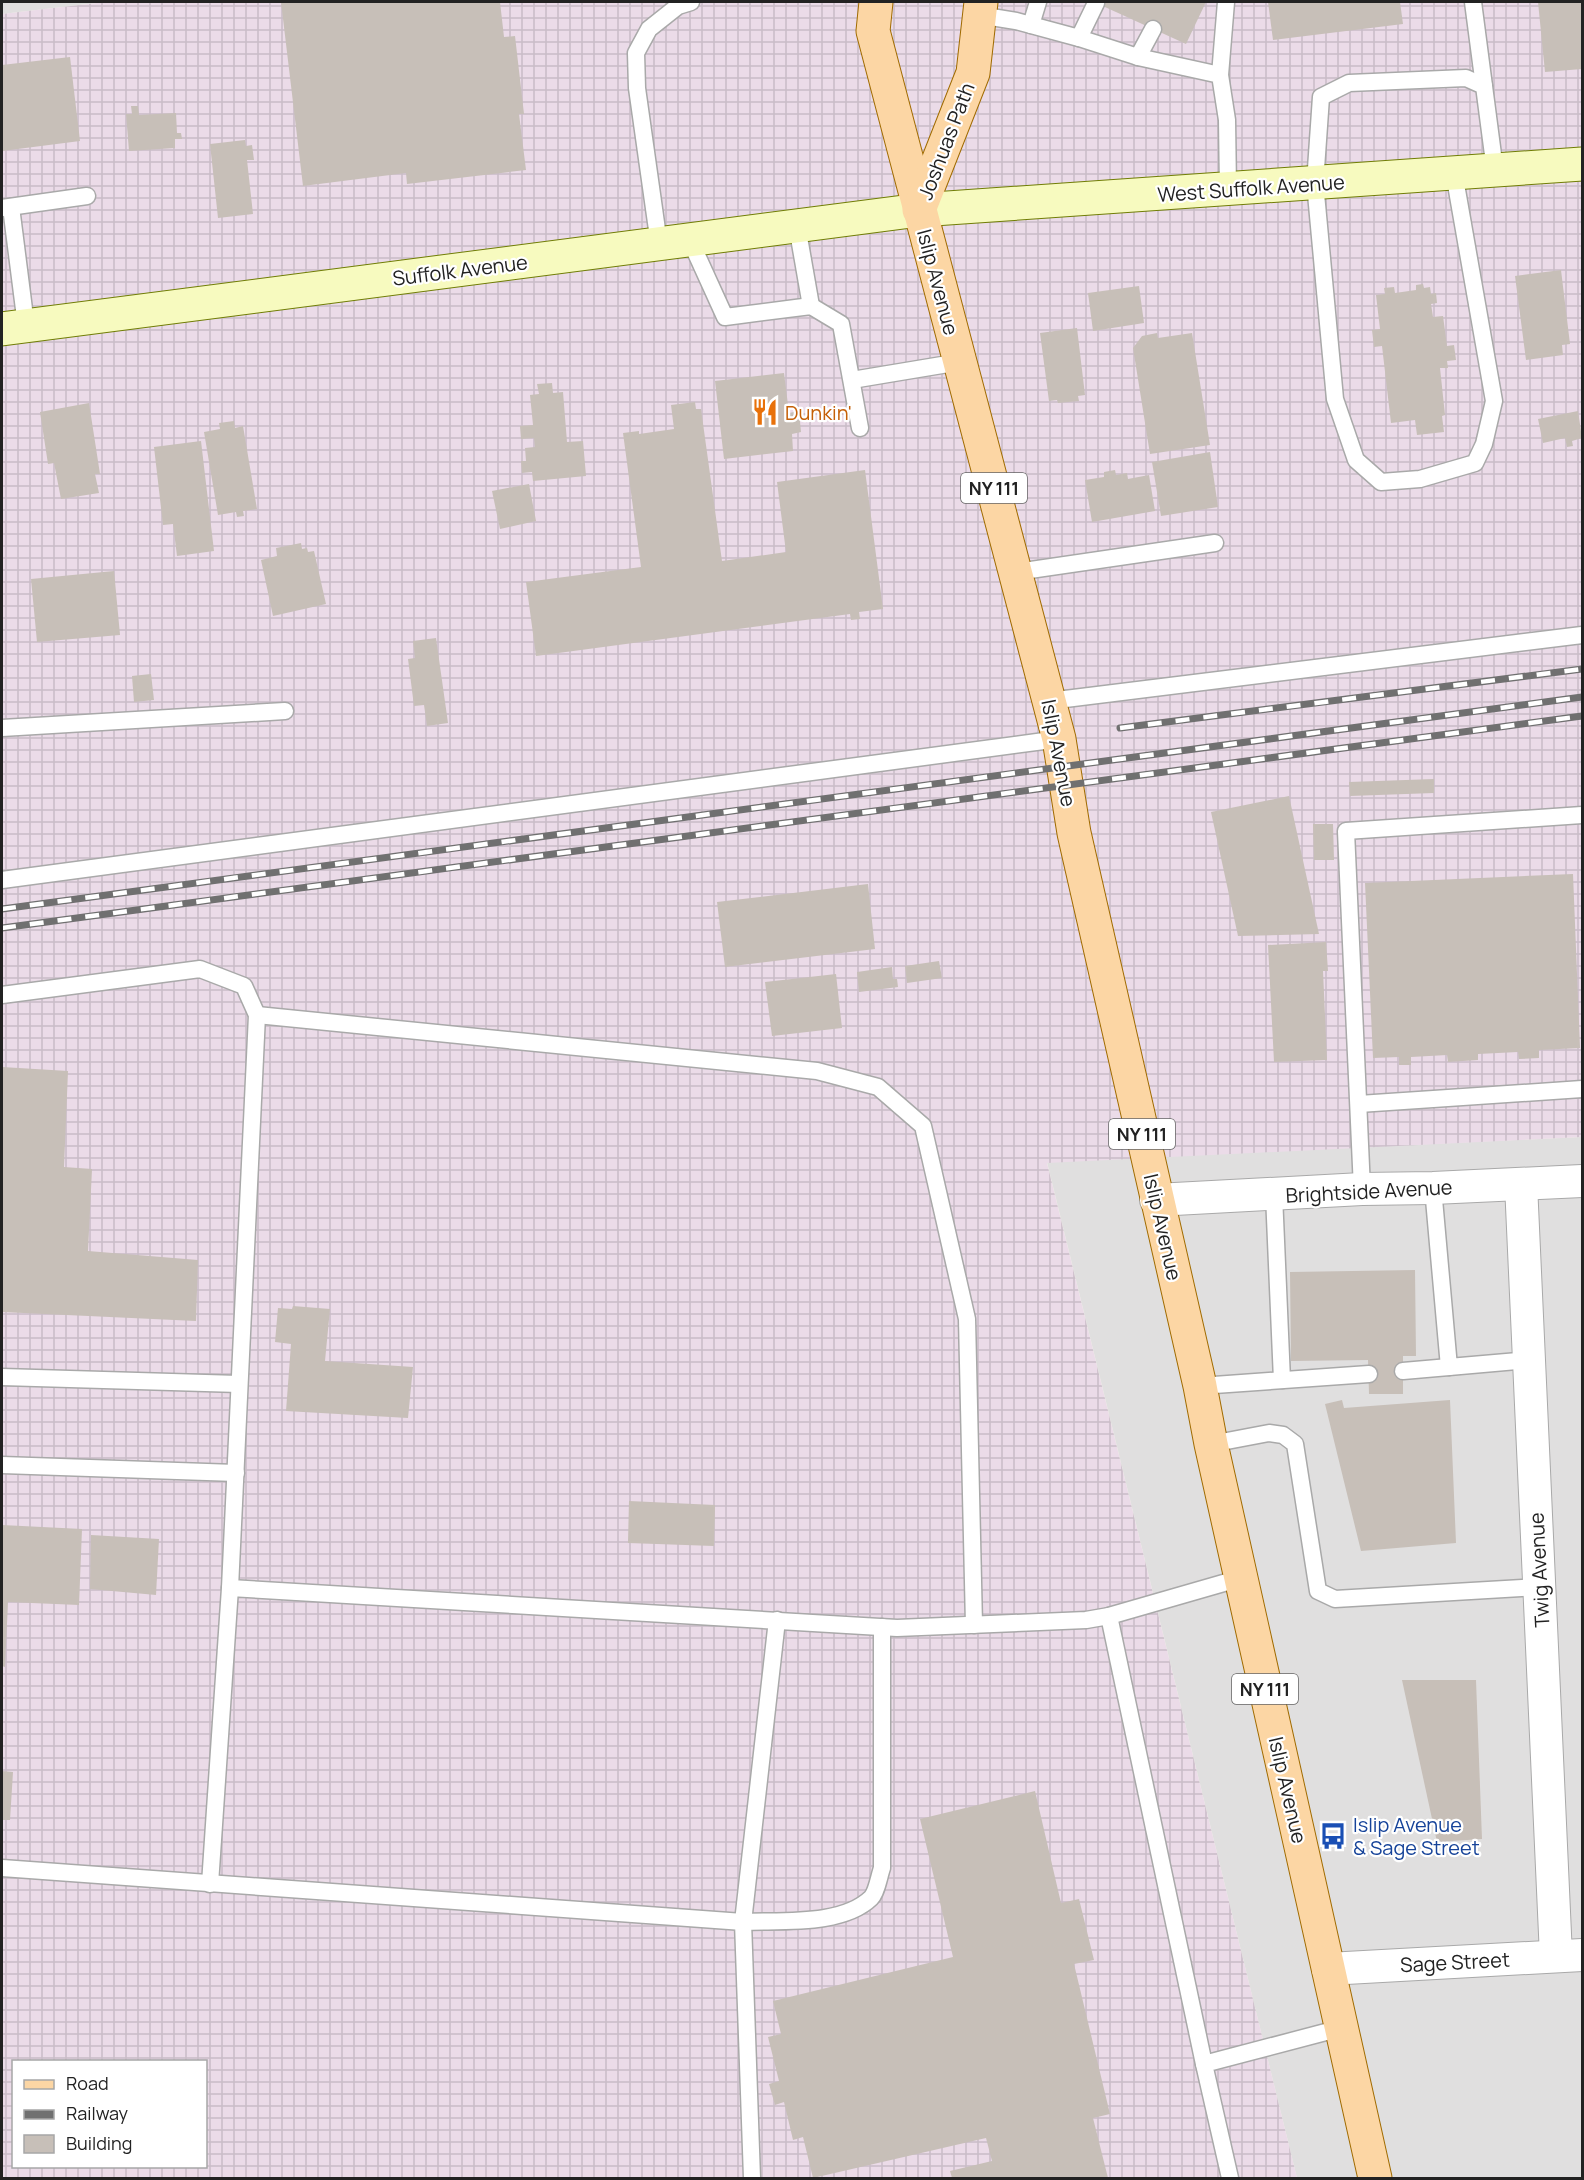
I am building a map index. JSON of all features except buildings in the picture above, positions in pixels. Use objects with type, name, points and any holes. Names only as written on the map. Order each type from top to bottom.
[{"type":"main road","name":"Joshuas Path","points":[[876,2],[873,31],[919,210]]},
{"type":"main road","name":"Joshuas Path","points":[[919,210],[973,73],[980,8]]},
{"type":"main road","name":"West Suffolk Avenue","points":[[919,210],[1582,164]]},
{"type":"main road","name":"Suffolk Avenue","points":[[14,327],[919,210]]},
{"type":"main road","name":"Islip Avenue","points":[[919,210],[1059,739],[1074,833],[1200,1386],[1375,2178]]},
{"type":"street","name":"Brightside Avenue","points":[[1156,1200],[1582,1180]]},
{"type":"street","name":"Twig Avenue","points":[[1521,1184],[1539,1587],[1569,1955]]},
{"type":"street","name":"Sage Street","points":[[1328,1969],[1569,1955]]},
{"type":"lane","points":[[691,2],[678,6],[649,29],[636,53],[637,88],[674,242],[725,316],[811,306],[841,324],[860,428]]},
{"type":"lane","points":[[1031,25],[1038,2]]},
{"type":"lane","points":[[1226,2],[1220,75],[1227,120],[1228,189]]},
{"type":"lane","points":[[1473,2],[1495,170]]},
{"type":"lane","points":[[1079,38],[1096,3]]},
{"type":"lane","points":[[980,8],[1137,57],[1220,75]]},
{"type":"lane","points":[[1137,57],[1153,29]]},
{"type":"lane","points":[[1454,173],[1494,401],[1484,444],[1476,463],[1420,479],[1381,483],[1356,460],[1335,399],[1315,183],[1321,97],[1349,82],[1466,78],[1484,86]]},
{"type":"lane","points":[[14,327],[6,208],[87,196]]},
{"type":"lane","points":[[797,226],[811,306]]},
{"type":"lane","points":[[852,380],[960,362]]},
{"type":"lane","points":[[1016,572],[1215,543]]},
{"type":"lane","points":[[1049,701],[1582,635]]},
{"type":"lane","points":[[2,728],[285,711]]},
{"type":"lane","points":[[2,880],[1059,739]]},
{"type":"lane","points":[[1362,1189],[1346,831],[1582,815]]},
{"type":"lane","points":[[2,995],[200,969],[244,986],[257,1015],[230,1588],[210,1884]]},
{"type":"lane","points":[[257,1015],[817,1071],[878,1088],[923,1126],[967,1319],[974,1625]]},
{"type":"lane","points":[[1359,1104],[1582,1089]]},
{"type":"lane","points":[[1433,1188],[1449,1367]]},
{"type":"lane","points":[[1274,1195],[1282,1380]]},
{"type":"lane","points":[[1403,1371],[1529,1360]]},
{"type":"lane","points":[[1200,1386],[1369,1374]]},
{"type":"lane","points":[[2,1377],[239,1384]]},
{"type":"lane","points":[[1211,1444],[1269,1433],[1283,1435],[1295,1444],[1318,1591],[1335,1599],[1539,1587]]},
{"type":"lane","points":[[2,1465],[236,1473]]},
{"type":"lane","points":[[230,1588],[882,1627],[1086,1620],[1109,1616],[1241,1578]]},
{"type":"lane","points":[[1109,1616],[1230,2178]]},
{"type":"lane","points":[[752,2178],[743,1922],[777,1620]]},
{"type":"lane","points":[[2,1868],[743,1922],[834,1918],[857,1908],[873,1897],[882,1868],[882,1627]]},
{"type":"lane","points":[[1204,2064],[1341,2028]]},
{"type":"shaded area","points":[[2,2],[105,2],[2,14]]},
{"type":"shaded area","points":[[105,2],[1582,2],[1582,1137],[1047,1163],[1297,2178],[2,2178],[2,14]]},
{"type":"shaded area","points":[[1582,1137],[1582,2178],[1297,2178],[1047,1162]]},
{"type":"railway","points":[[1120,728],[1582,669]]},
{"type":"railway","points":[[2,909],[1582,697]]},
{"type":"railway","points":[[2,928],[1582,716]]},
{"type":"place","name":"Dunkin'","points":[[765,412]]},
{"type":"place","name":"Islip Avenue & Sage Street","points":[[1333,1836]]}]
